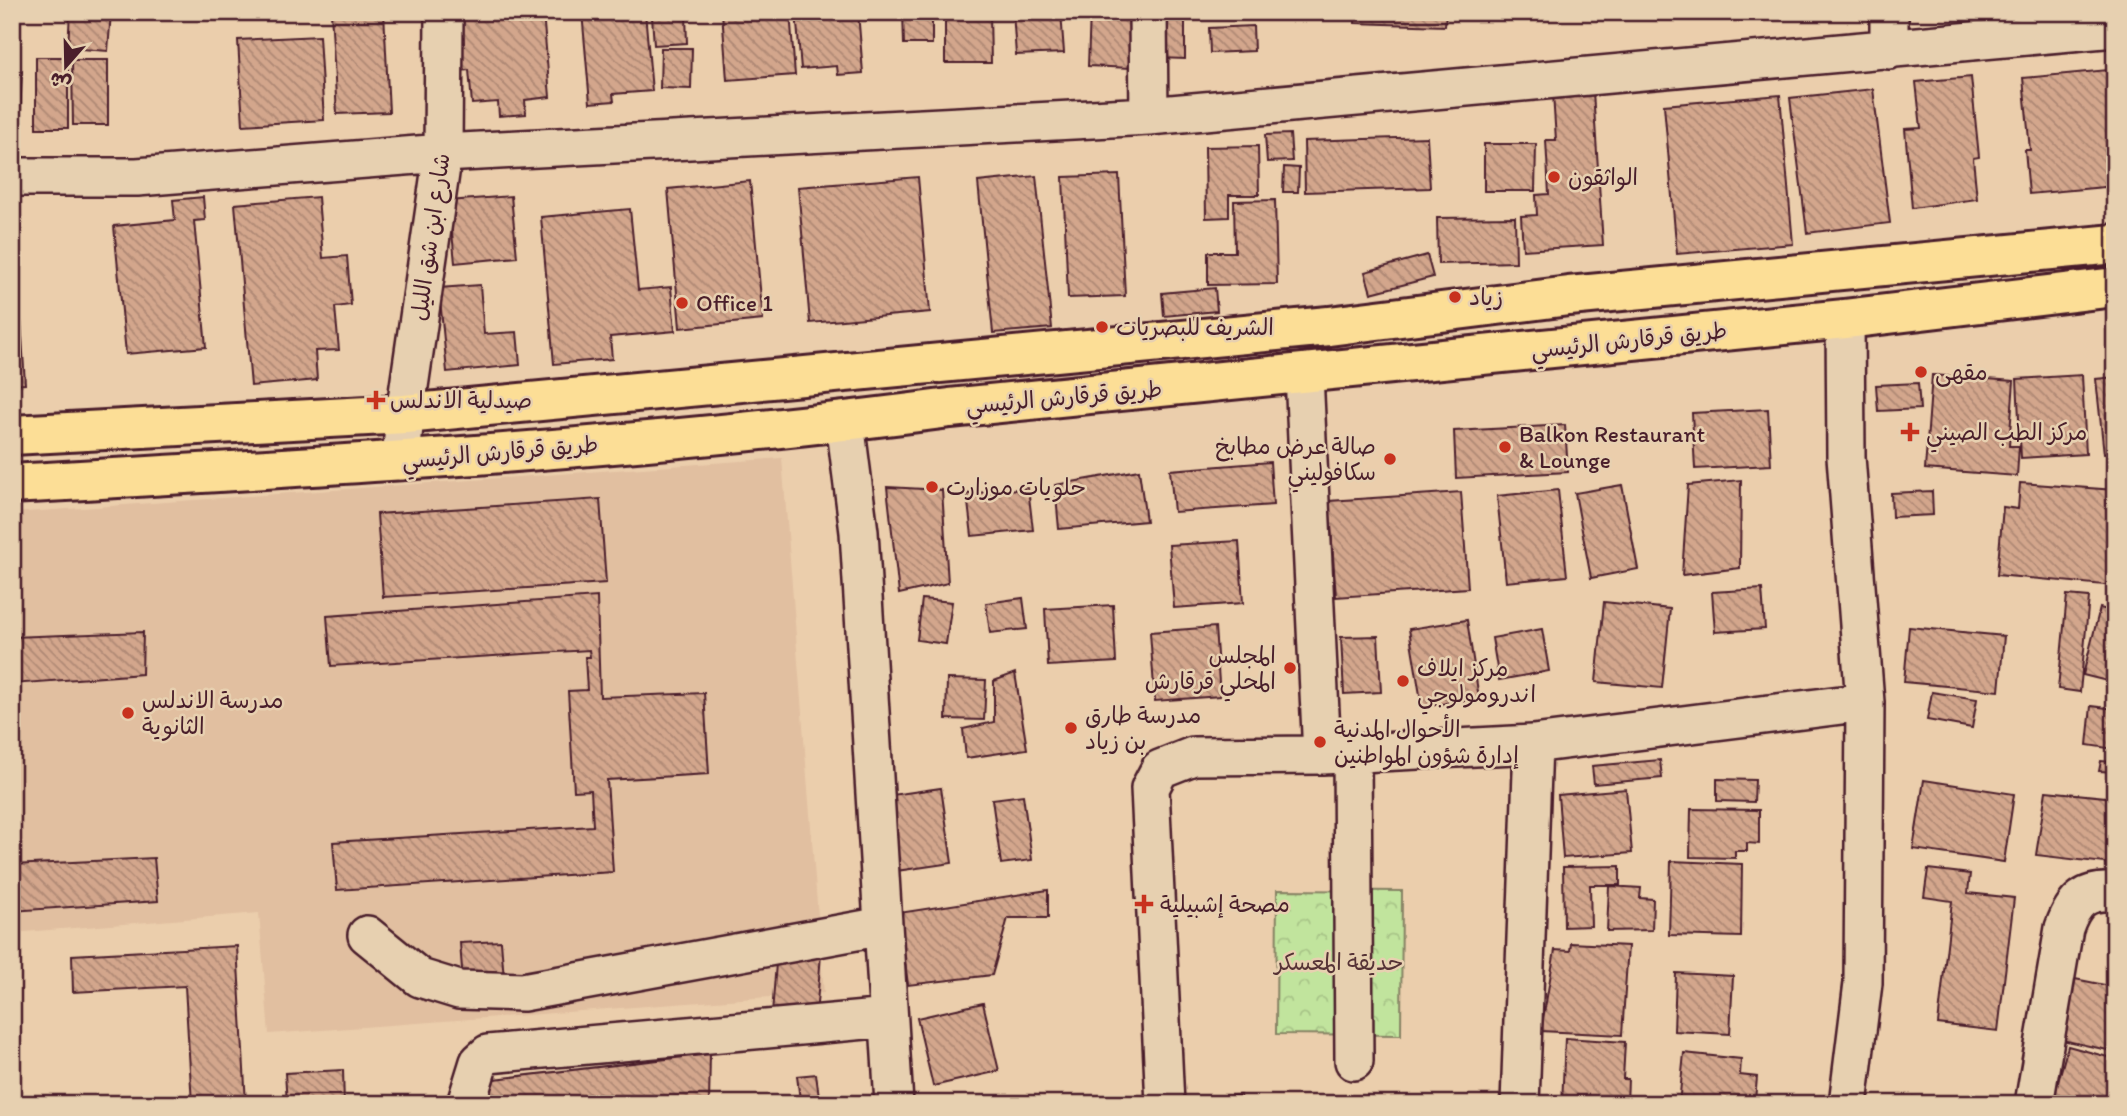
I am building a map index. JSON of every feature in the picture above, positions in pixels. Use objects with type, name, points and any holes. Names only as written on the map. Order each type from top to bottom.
[{"type":"main road","name":"طريق قرقارش الرئيسي","points":[[12,435],[405,414],[1315,327],[1569,296],[2115,244]]},
{"type":"main road","name":"طريق قرقارش الرئيسي","points":[[12,484],[401,461],[845,422],[950,408],[1304,375],[1604,341],[1845,319],[2115,287]]},
{"type":"street","name":"شارع ابن شق الليل","points":[[401,461],[405,414],[443,153],[444,12]]},
{"type":"street","points":[[1148,12],[1149,116]]},
{"type":"street","points":[[1889,12],[1889,50]]},
{"type":"street","points":[[12,177],[138,177],[443,153],[1149,116],[2115,29]]},
{"type":"street","points":[[1845,319],[1846,457],[1865,702],[1863,983],[1848,1104]]},
{"type":"street","points":[[1304,375],[1337,754],[1354,1061]]},
{"type":"street","points":[[845,422],[859,532],[894,1104]]},
{"type":"street","points":[[1165,1104],[1150,788],[1153,778],[1167,765],[1194,756],[1337,754],[1533,744],[1865,702]]},
{"type":"street","points":[[1520,1104],[1533,744]]},
{"type":"street","points":[[2034,1104],[2064,928],[2070,910],[2078,899],[2088,892],[2115,892]]},
{"type":"street","points":[[367,935],[420,978],[459,990],[523,992],[883,926]]},
{"type":"street","points":[[466,1104],[479,1062],[488,1054],[888,1018]]},
{"type":"shaded area","points":[[782,458],[824,993],[269,1034],[259,913],[12,933],[12,513]]},
{"type":"green space","name":"حديقة المعسكر","points":[[1277,890],[1402,891],[1401,1035],[1276,1034]]},
{"type":"building","points":[[70,12],[111,12],[108,51],[68,48]]},
{"type":"building","points":[[331,12],[384,12],[389,112],[337,114]]},
{"type":"building","points":[[461,12],[543,12],[550,97],[525,100],[526,114],[499,116],[498,102],[472,104],[469,70],[451,72],[448,45],[464,44]]},
{"type":"building","points":[[582,12],[645,12],[652,91],[613,94],[614,101],[590,103]]},
{"type":"building","points":[[722,12],[790,12],[795,75],[727,80]]},
{"type":"building","points":[[796,12],[858,12],[863,73],[838,75],[837,66],[801,69]]},
{"type":"building","points":[[903,12],[990,12],[991,63],[945,63],[945,18],[932,18],[932,44],[904,44]]},
{"type":"building","points":[[1013,12],[1061,12],[1064,53],[1016,55]]},
{"type":"building","points":[[1090,12],[1132,12],[1131,68],[1088,66]]},
{"type":"building","points":[[1158,12],[1185,12],[1185,59],[1159,58]]},
{"type":"building","points":[[1245,12],[1296,12],[1296,17]]},
{"type":"building","points":[[1355,12],[1446,12],[1445,26],[1355,23]]},
{"type":"building","points":[[686,15],[687,43],[654,45],[652,17]]},
{"type":"building","points":[[1253,26],[1254,51],[1210,53],[1209,28]]},
{"type":"building","points":[[319,36],[324,120],[243,125],[238,40]]},
{"type":"building","points":[[661,48],[692,48],[691,89],[660,88]]},
{"type":"building","points":[[36,57],[68,57],[68,128],[36,128]]},
{"type":"building","points":[[72,60],[108,60],[108,125],[73,125]]},
{"type":"building","points":[[12,70],[22,71],[19,142],[12,142]]},
{"type":"building","points":[[2108,70],[2115,141],[2115,186],[2029,194],[2025,150],[2030,150],[2023,78]]},
{"type":"building","points":[[1971,77],[1979,157],[1973,158],[1977,199],[1912,208],[1905,129],[1921,128],[1916,82]]},
{"type":"building","points":[[1873,89],[1890,223],[1807,233],[1790,98]]},
{"type":"building","points":[[1593,92],[1603,245],[1523,250],[1521,216],[1537,215],[1536,195],[1549,194],[1546,140],[1556,140],[1553,94]]},
{"type":"building","points":[[1780,95],[1793,244],[1677,254],[1664,105]]},
{"type":"building","points":[[1290,134],[1292,161],[1267,162],[1265,135]]},
{"type":"building","points":[[1427,137],[1430,188],[1305,192],[1304,141]]},
{"type":"building","points":[[1484,144],[1536,144],[1535,191],[1484,191]]},
{"type":"building","points":[[1258,146],[1259,195],[1229,195],[1229,217],[1206,218],[1205,147]]},
{"type":"building","points":[[1284,167],[1299,168],[1298,192],[1283,192]]},
{"type":"building","points":[[1119,175],[1125,296],[1068,298],[1063,177]]},
{"type":"building","points":[[1036,176],[1052,328],[993,333],[978,182]]},
{"type":"building","points":[[918,177],[930,312],[810,323],[798,187]]},
{"type":"building","points":[[750,181],[763,320],[680,328],[668,189]]},
{"type":"building","points":[[511,196],[517,257],[455,263],[449,201]]},
{"type":"building","points":[[203,197],[205,220],[194,221],[206,347],[126,354],[114,226],[175,220],[173,200]]},
{"type":"building","points":[[318,197],[323,258],[347,256],[351,305],[335,307],[339,350],[315,351],[317,380],[251,386],[235,204]]},
{"type":"building","points":[[1275,200],[1277,284],[1208,285],[1208,252],[1235,252],[1234,201]]},
{"type":"building","points":[[630,209],[638,290],[671,287],[675,331],[610,337],[612,359],[554,364],[541,217]]},
{"type":"building","points":[[1515,217],[1516,262],[1438,264],[1437,218]]},
{"type":"building","points":[[12,225],[15,225],[25,384],[12,385]]},
{"type":"building","points":[[1427,255],[1433,277],[1371,293],[1365,272]]},
{"type":"building","points":[[480,285],[484,334],[517,332],[520,365],[447,372],[439,288]]},
{"type":"building","points":[[1215,288],[1217,311],[1164,316],[1162,293]]},
{"type":"building","points":[[1932,375],[2014,381],[2009,446],[2019,446],[2017,476],[1925,469]]},
{"type":"building","points":[[2082,375],[2086,454],[2021,458],[2017,379]]},
{"type":"building","points":[[2115,377],[2115,453],[2104,454],[2096,379]]},
{"type":"building","points":[[1918,383],[1920,409],[1878,411],[1876,385]]},
{"type":"building","points":[[1768,409],[1771,465],[1695,469],[1692,413]]},
{"type":"building","points":[[1565,425],[1568,472],[1456,478],[1454,431]]},
{"type":"building","points":[[1270,462],[1273,505],[1174,512],[1170,470]]},
{"type":"building","points":[[1139,470],[1146,521],[1059,529],[1055,485]]},
{"type":"building","points":[[1741,480],[1740,568],[1682,575],[1688,485]]},
{"type":"building","points":[[2020,483],[2115,490],[2115,586],[1997,575],[2003,507],[2018,509]]},
{"type":"building","points":[[1622,485],[1638,569],[1591,578],[1575,493]]},
{"type":"building","points":[[887,487],[942,490],[948,583],[899,594]]},
{"type":"building","points":[[1028,488],[1033,530],[972,536],[967,494]]},
{"type":"building","points":[[1558,490],[1567,576],[1506,582],[1497,496]]},
{"type":"building","points":[[1932,491],[1933,515],[1892,517],[1891,493]]},
{"type":"building","points":[[1461,492],[1468,588],[1336,597],[1329,501]]},
{"type":"building","points":[[600,499],[606,583],[383,597],[377,514]]},
{"type":"building","points":[[1239,541],[1243,603],[1174,608],[1169,545]]},
{"type":"building","points":[[1762,589],[1765,629],[1715,632],[1712,592]]},
{"type":"building","points":[[2067,595],[2089,597],[2080,692],[2058,689]]},
{"type":"building","points":[[597,597],[600,697],[704,693],[709,774],[607,780],[613,872],[337,890],[333,842],[593,826],[591,790],[574,791],[568,691],[587,690],[585,657],[590,657],[589,650],[331,666],[327,616]]},
{"type":"building","points":[[1023,598],[1027,629],[990,633],[986,603]]},
{"type":"building","points":[[922,599],[952,602],[946,644],[917,640]]},
{"type":"building","points":[[1604,602],[1670,609],[1662,688],[1596,682]]},
{"type":"building","points":[[1113,605],[1116,662],[1048,666],[1045,609]]},
{"type":"building","points":[[2100,608],[2115,612],[2115,683],[2083,675]]},
{"type":"building","points":[[1467,620],[1479,698],[1422,707],[1409,629]]},
{"type":"building","points":[[1215,627],[1220,696],[1155,701],[1150,632]]},
{"type":"building","points":[[1909,627],[2004,636],[1999,691],[1904,682]]},
{"type":"building","points":[[1542,629],[1549,671],[1499,680],[1492,638]]},
{"type":"building","points":[[143,632],[142,674],[12,684],[12,637]]},
{"type":"building","points":[[1378,636],[1381,692],[1344,694],[1341,637]]},
{"type":"building","points":[[1015,673],[1027,749],[966,758],[963,729],[994,722],[994,681]]},
{"type":"building","points":[[947,679],[986,680],[984,720],[946,719]]},
{"type":"building","points":[[1932,692],[1977,699],[1972,728],[1927,720]]},
{"type":"building","points":[[2091,706],[2115,709],[2115,749],[2087,745]]},
{"type":"building","points":[[2115,749],[2115,772],[2099,771],[2101,761],[2113,762]]},
{"type":"building","points":[[1660,760],[1662,778],[1594,784],[1592,766]]},
{"type":"building","points":[[1717,779],[1755,780],[1754,802],[1717,801]]},
{"type":"building","points":[[1924,780],[2014,794],[2004,862],[1913,849]]},
{"type":"building","points":[[941,788],[952,863],[896,871],[885,796]]},
{"type":"building","points":[[1626,789],[1632,853],[1563,858],[1558,795]]},
{"type":"building","points":[[2046,791],[2115,798],[2113,864],[2036,855]]},
{"type":"building","points":[[1023,795],[1032,860],[1001,864],[992,799]]},
{"type":"building","points":[[1691,809],[1759,810],[1759,844],[1747,843],[1747,851],[1735,851],[1735,858],[1690,857]]},
{"type":"building","points":[[154,858],[158,901],[12,911],[12,865]]},
{"type":"building","points":[[1671,861],[1742,864],[1741,937],[1669,935]]},
{"type":"building","points":[[1620,866],[1620,885],[1590,885],[1591,926],[1564,927],[1563,867]]},
{"type":"building","points":[[1928,869],[1970,874],[1968,893],[2014,898],[1998,1031],[1938,1024],[1952,901],[1924,897]]},
{"type":"building","points":[[1609,886],[1641,888],[1640,898],[1653,899],[1652,930],[1607,931]]},
{"type":"building","points":[[1048,890],[1048,918],[1008,918],[992,975],[908,985],[899,913]]},
{"type":"building","points":[[501,941],[504,979],[463,982],[460,943]]},
{"type":"building","points":[[1571,943],[1628,946],[1622,1035],[1541,1031],[1555,950],[1570,951]]},
{"type":"building","points":[[237,946],[246,1104],[192,1104],[185,986],[73,992],[72,955]]},
{"type":"building","points":[[777,951],[821,954],[816,1016],[772,1013]]},
{"type":"building","points":[[1676,973],[1733,976],[1730,1034],[1674,1031]]},
{"type":"building","points":[[2075,979],[2115,987],[2112,1051],[2062,1040]]},
{"type":"building","points":[[983,1003],[999,1071],[933,1086],[917,1018]]},
{"type":"building","points":[[1565,1038],[1625,1042],[1623,1079],[1628,1079],[1627,1104],[1562,1104]]},
{"type":"building","points":[[2068,1046],[2115,1059],[2115,1087],[2110,1104],[2052,1104]]},
{"type":"building","points":[[1684,1053],[1741,1059],[1740,1075],[1757,1077],[1755,1101],[1737,1099],[1737,1104],[1679,1104]]},
{"type":"building","points":[[710,1054],[709,1104],[488,1104],[486,1080]]},
{"type":"building","points":[[343,1070],[344,1104],[287,1104],[285,1073]]},
{"type":"building","points":[[816,1074],[819,1097],[800,1100],[797,1076]]},
{"type":"building","points":[[1241,1095],[1242,1104],[1180,1104],[1180,1101]]},
{"type":"building","points":[[1913,1097],[1954,1104],[1912,1104]]},
{"type":"place","name":"الواثقون","points":[[1554,177]]},
{"type":"place","name":"زياد","points":[[1455,297]]},
{"type":"place","name":"Office 1","points":[[682,303]]},
{"type":"place","name":"الشريف للبصريات","points":[[1102,327]]},
{"type":"place","name":"مقهى","points":[[1921,372]]},
{"type":"place","name":"صيدلية الاندلس","points":[[376,400]]},
{"type":"place","name":"مركز الطب الصيني","points":[[1910,432]]},
{"type":"place","name":"Balkon Restaurant & Lounge","points":[[1505,447]]},
{"type":"place","name":"صالة عرض مطابخ سكافوليني","points":[[1390,459]]},
{"type":"place","name":"حلويات موزارت","points":[[932,487]]},
{"type":"place","name":"المجلس المحلي قرقارش","points":[[1290,668]]},
{"type":"place","name":"مركز ايلاف اندرومولوجي","points":[[1403,681]]},
{"type":"place","name":"مدرسة الاندلس الثانوية","points":[[128,713]]},
{"type":"place","name":"مدرسة طارق بن زياد","points":[[1071,728]]},
{"type":"place","name":"الأحوال المدنية إدارة شؤون المواطنين","points":[[1320,742]]},
{"type":"place","name":"مصحة إشبيلية","points":[[1144,904]]}]
